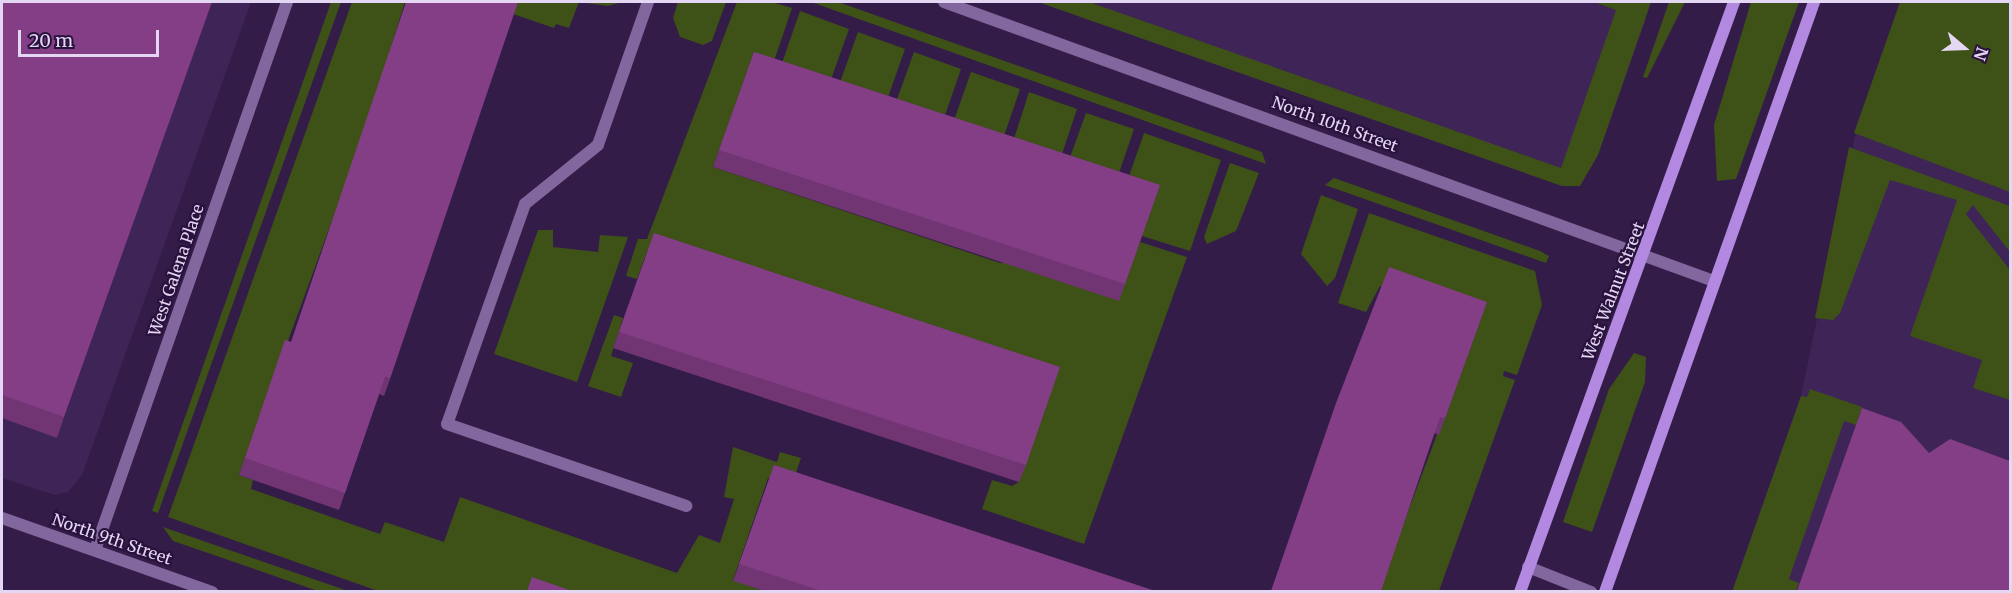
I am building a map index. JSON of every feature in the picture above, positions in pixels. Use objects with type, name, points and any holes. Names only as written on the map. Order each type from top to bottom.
[{"type":"main road","name":"West Walnut Street","points":[[1520,591],[1646,255],[1734,2]]},
{"type":"main road","points":[[1605,591],[1814,2]]},
{"type":"street","name":"West Galena Place","points":[[95,550],[287,2]]},
{"type":"street","points":[[648,2],[598,145],[525,204],[447,424],[686,506]]},
{"type":"street","name":"North 10th Street","points":[[944,2],[1714,281]]},
{"type":"street","name":"North 9th Street","points":[[2,518],[212,591]]},
{"type":"street","points":[[1528,567],[1591,591]]},
{"type":"shaded area","points":[[2,2],[251,2],[82,475],[68,492],[55,495],[2,478]]},
{"type":"shaded area","points":[[1038,2],[1594,2],[1646,19],[1598,155],[1580,186],[1562,186]]},
{"type":"shaded area","points":[[1858,122],[2010,178],[2010,591],[1732,592],[1801,396]]},
{"type":"green space","points":[[331,2],[341,2],[158,513],[152,511]]},
{"type":"green space","points":[[352,2],[405,2],[364,133],[239,475],[253,480],[251,489],[380,534],[385,522],[444,542],[460,497],[677,573],[699,535],[720,543],[734,499],[724,497],[733,447],[777,462],[780,452],[801,458],[792,484],[768,478],[733,580],[764,591],[378,591],[168,517]]},
{"type":"green space","points":[[517,2],[579,2],[569,28],[556,24],[554,28],[513,14]]},
{"type":"green space","points":[[579,2],[622,2],[608,6]]},
{"type":"green space","points":[[678,2],[726,2],[712,41],[703,45],[680,37],[673,18]]},
{"type":"green space","points":[[737,2],[772,2],[792,8],[769,76],[748,69],[713,167],[1000,263],[1140,242],[1187,257],[1084,544],[982,509],[992,480],[1012,486],[1019,482],[648,249],[637,279],[626,276],[638,239],[647,239]]},
{"type":"green space","points":[[811,2],[838,2],[1262,152],[1266,164]]},
{"type":"green space","points":[[1038,2],[1089,2],[1561,168],[1616,10],[1594,2],[1651,2],[1598,155],[1580,186],[1562,186]]},
{"type":"green space","points":[[1669,2],[1685,2],[1647,78],[1643,77]]},
{"type":"green space","points":[[1751,2],[1799,2],[1736,179],[1717,181],[1714,125]]},
{"type":"green space","points":[[1900,2],[2010,2],[2010,192],[1854,133]]},
{"type":"green space","points":[[800,11],[849,29],[829,85],[780,69]]},
{"type":"green space","points":[[858,32],[905,49],[886,103],[838,88]]},
{"type":"green space","points":[[914,52],[961,69],[942,124],[895,105]]},
{"type":"green space","points":[[971,72],[1020,89],[1002,142],[952,126]]},
{"type":"green space","points":[[1029,92],[1077,109],[1060,160],[1012,145]]},
{"type":"green space","points":[[1086,113],[1134,129],[1117,179],[1068,163]]},
{"type":"green space","points":[[1144,133],[1221,160],[1190,251],[1142,236],[1127,182]]},
{"type":"green space","points":[[1849,147],[2010,206],[2010,252],[1973,205],[1966,214],[2010,270],[2010,400],[1973,388],[1982,360],[1910,336],[1957,200],[1890,180],[1840,313],[1833,320],[1815,318]]},
{"type":"green space","points":[[1230,163],[1259,173],[1236,231],[1207,244],[1204,237]]},
{"type":"green space","points":[[1334,178],[1549,256],[1546,263],[1325,185]]},
{"type":"green space","points":[[1321,195],[1358,209],[1335,278],[1327,286],[1301,254]]},
{"type":"green space","points":[[1369,213],[1535,271],[1542,305],[1517,375],[1504,371],[1503,376],[1515,380],[1439,591],[1378,591],[1481,318],[1380,286],[1366,312],[1338,303]]},
{"type":"green space","points":[[538,230],[553,230],[553,247],[598,252],[600,235],[628,237],[577,382],[494,354]]},
{"type":"green space","points":[[614,315],[623,318],[611,356],[633,363],[621,397],[588,386]]},
{"type":"green space","points":[[1634,353],[1646,357],[1645,382],[1592,532],[1563,522],[1609,389]]},
{"type":"green space","points":[[1810,389],[1862,407],[1856,425],[1844,421],[1789,579],[1799,583],[1796,591],[1732,592],[1801,396],[1807,397]]},
{"type":"green space","points":[[163,527],[348,591],[318,591],[173,541]]},
{"type":"building","points":[[2,2],[212,2],[64,417],[2,395]]},
{"type":"building","points":[[406,2],[518,2],[390,379],[385,377],[345,493],[245,458],[285,340],[291,342]]},
{"type":"building","points":[[754,52],[1160,185],[1125,284],[719,150]]},
{"type":"building","points":[[654,233],[1060,367],[1026,465],[619,332]]},
{"type":"building","points":[[1389,267],[1487,302],[1445,418],[1440,417],[1381,591],[1271,591],[1336,403]]},
{"type":"building","points":[[1862,408],[1901,422],[1929,453],[1950,439],[2010,461],[2010,591],[1797,591]]},
{"type":"building","points":[[774,465],[1155,591],[822,591],[739,564]]},
{"type":"building","points":[[532,577],[572,591],[527,591]]}]
